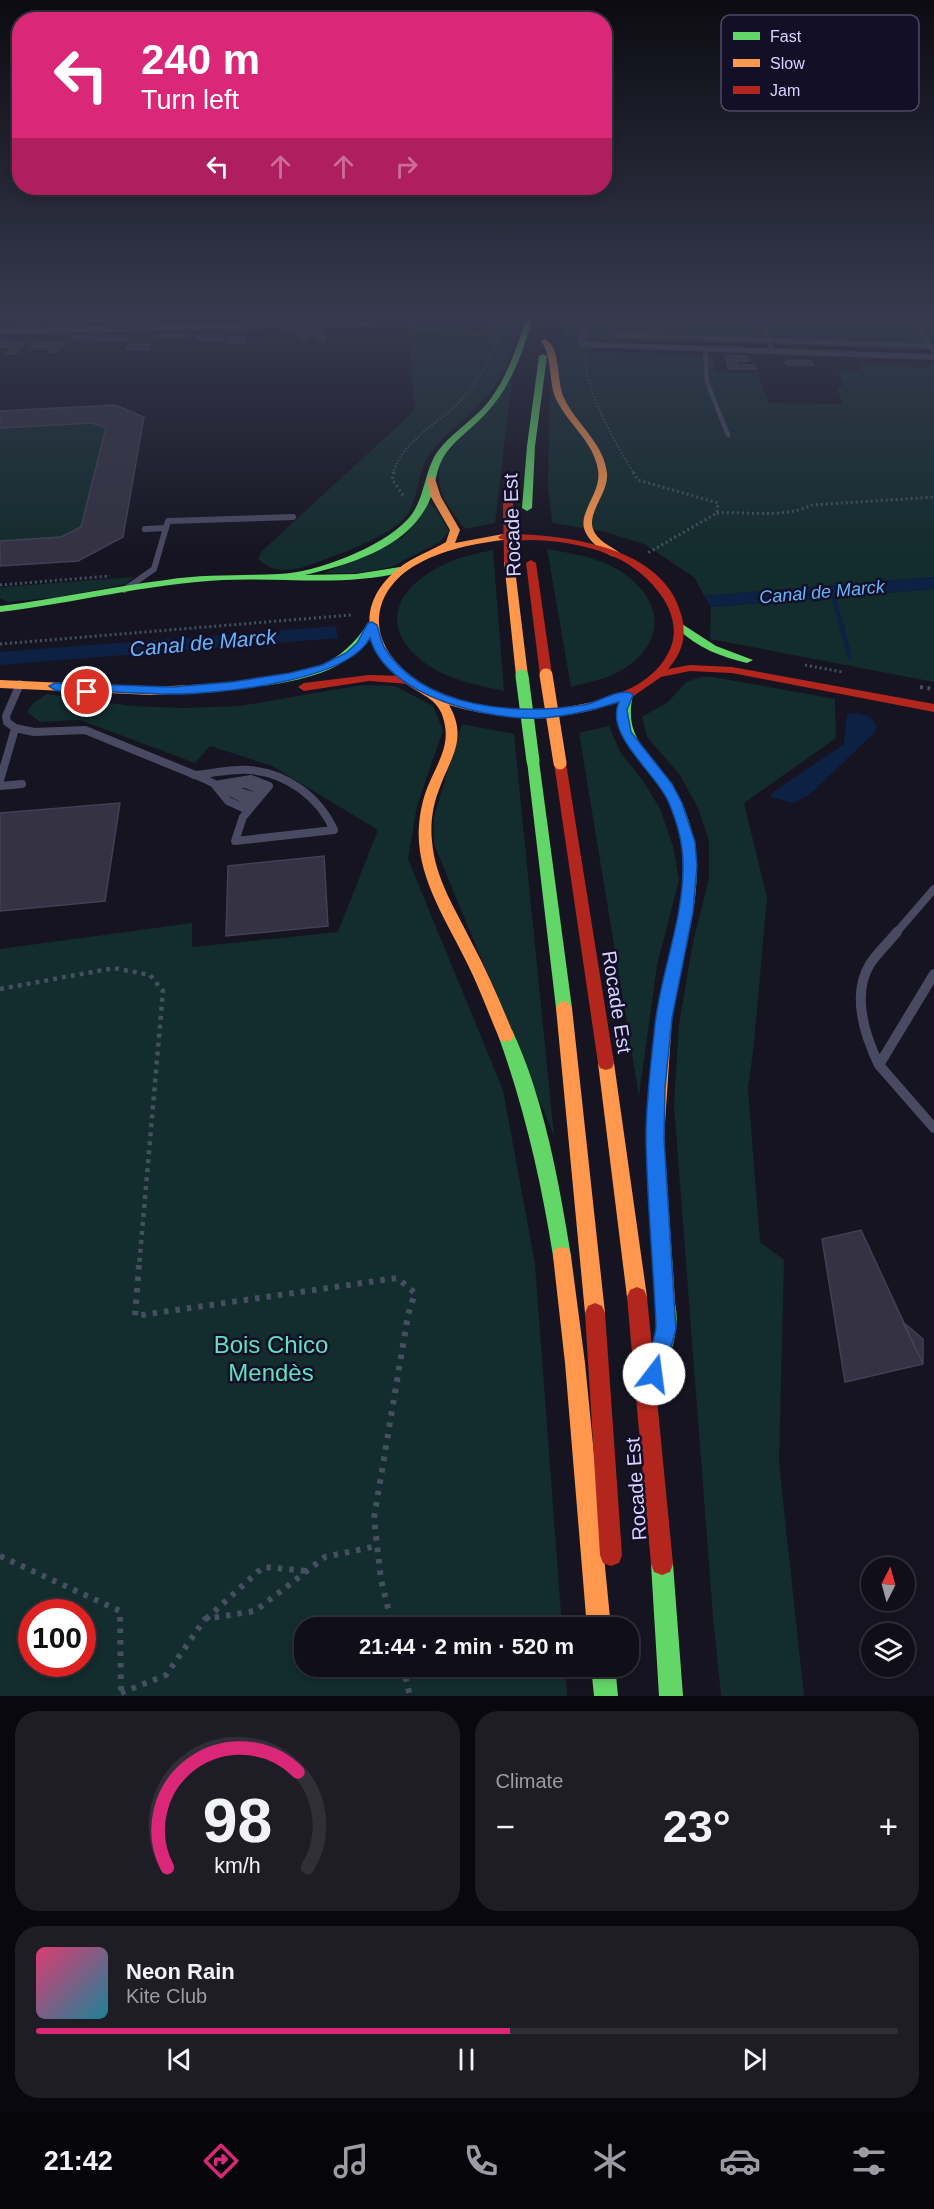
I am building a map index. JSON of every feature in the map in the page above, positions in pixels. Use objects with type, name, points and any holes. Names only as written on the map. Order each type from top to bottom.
[{"type":"main road","points":[[283,577],[320,568],[374,547],[407,527],[418,514],[435,463],[444,450],[481,415],[497,396]]},
{"type":"main road","name":"Rocade Est","points":[[538,396],[531,446],[528,518],[531,563],[546,675],[616,1128],[648,1396],[671,1696]]},
{"type":"main road","name":"Rocade Est","points":[[560,396],[594,448],[603,470],[603,484],[588,518],[589,530],[599,544],[617,555]]},
{"type":"main road","points":[[431,478],[436,497],[451,519],[455,530],[451,542],[402,570],[387,583],[378,598],[373,613],[372,625],[375,640],[382,654],[409,680],[436,695],[478,708],[525,714],[572,711],[602,705],[627,695],[660,674],[675,655],[682,627],[676,606],[661,584],[645,571],[617,555],[568,541],[529,537],[490,538],[441,549]]},
{"type":"main road","name":"Rocade Est","points":[[508,499],[509,561],[556,932],[586,1197],[600,1354],[611,1571]]},
{"type":"main road","points":[[0,609],[56,603],[205,578],[364,579],[402,570]]},
{"type":"main road","points":[[0,684],[172,691],[279,679],[310,672],[338,662],[361,645],[372,625]]},
{"type":"main road","points":[[682,627],[696,641],[736,658],[934,697]]},
{"type":"main road","points":[[660,674],[690,668],[732,670],[934,708]]},
{"type":"main road","points":[[55,686],[116,697],[175,699],[245,695],[362,677],[383,676],[409,680]]},
{"type":"main road","points":[[436,695],[450,717],[453,737],[450,751],[432,791],[428,807],[426,852],[435,882],[471,954],[506,1033],[529,1101],[543,1153],[566,1273],[598,1617]]},
{"type":"main road","points":[[627,695],[621,710],[626,733],[667,787],[676,803],[688,842],[690,866],[686,912],[664,1018],[657,1088],[655,1138],[667,1329],[648,1396]]},
{"type":"main road","points":[[604,1677],[606,1696]]},
{"type":"main road","points":[[615,1677],[616,1696]]},
{"type":"lane","points":[[713,396],[728,435]]},
{"type":"lane","points":[[124,590],[154,569],[168,521],[293,517]]},
{"type":"lane","points":[[145,529],[166,528]]},
{"type":"lane","points":[[20,684],[6,716],[7,722],[15,729],[30,732],[65,728],[85,730],[215,785],[239,790],[256,801]]},
{"type":"lane","points":[[0,780],[15,729]]},
{"type":"lane","points":[[194,775],[236,770],[271,774],[314,799],[323,809],[334,830],[235,841],[240,823],[269,786],[251,779],[215,785]]},
{"type":"lane","points":[[0,786],[22,784]]},
{"type":"lane","points":[[215,785],[228,801],[256,801]]},
{"type":"lane","points":[[934,889],[869,965],[861,995],[862,1021],[867,1042],[879,1065],[934,1128]]},
{"type":"lane","points":[[879,1065],[934,974]]},
{"type":"path","points":[[404,496],[392,479],[394,468],[409,450],[464,396]]},
{"type":"path","points":[[593,396],[638,480],[718,503],[717,513]]},
{"type":"path","points":[[643,556],[717,513],[804,511],[812,505],[934,497]]},
{"type":"path","points":[[0,644],[351,615]]},
{"type":"path","points":[[802,665],[848,674]]},
{"type":"path","points":[[915,686],[934,689]]},
{"type":"path","points":[[0,989],[114,968],[150,975],[163,991],[135,1316],[397,1278],[416,1293],[408,1315],[374,1518],[381,1580],[390,1617]]},
{"type":"path","points":[[206,1619],[255,1611],[325,1557],[377,1546]]},
{"type":"path","points":[[0,1556],[120,1611],[121,1694],[166,1675],[206,1619],[264,1567],[307,1571]]},
{"type":"path","points":[[406,1677],[410,1696]]},
{"type":"green space","points":[[414,396],[487,396],[431,452],[421,472],[409,512],[390,530],[360,546],[301,568],[278,570],[258,559],[262,551],[415,410]]},
{"type":"green space","points":[[497,396],[510,396],[495,523],[465,529],[448,505],[441,489],[439,470],[441,459]]},
{"type":"green space","points":[[550,396],[766,396],[769,403],[843,404],[840,396],[934,396],[934,577],[704,596],[695,578],[644,544],[602,531],[552,523],[548,486]]},
{"type":"green space","points":[[115,405],[144,417],[123,537],[78,561],[0,566],[0,411]]},
{"type":"green space","points":[[429,503],[436,509],[449,531],[440,542],[391,567],[358,573],[324,573],[403,537]]},
{"type":"green space","points":[[547,549],[601,561],[617,569],[634,582],[646,596],[653,610],[654,625],[651,640],[629,666],[605,678],[571,687]]},
{"type":"green space","points":[[493,550],[504,691],[459,680],[434,669],[417,657],[406,644],[399,631],[397,617],[400,604],[408,591],[420,579],[450,562]]},
{"type":"green space","points":[[134,577],[126,584],[59,597],[8,602],[0,598],[0,588],[3,587]]},
{"type":"green space","points":[[934,589],[934,682],[710,639],[711,607]]},
{"type":"green space","points":[[701,677],[713,677],[835,699],[836,738],[744,803],[767,898],[748,1089],[760,1242],[784,1260],[779,1463],[804,1696],[721,1696],[713,1617],[674,1105],[679,1024],[693,942],[709,878],[709,841],[698,808],[680,775],[647,737],[642,717],[668,702],[686,682]]},
{"type":"green space","name":"Bois Chico Mendès","points":[[362,685],[395,686],[433,706],[443,730],[417,806],[408,859],[503,1090],[535,1264],[561,1617],[294,1617],[294,1677],[566,1677],[567,1696],[0,1696],[0,949],[192,923],[192,947],[338,932],[378,830],[272,766],[210,746],[195,763],[80,720],[40,722],[27,712],[33,703],[47,694],[132,706],[181,708],[240,706]]},
{"type":"green space","points":[[462,724],[514,734],[554,1136],[434,844],[434,817]]},
{"type":"green space","points":[[609,726],[620,752],[644,782],[660,809],[673,846],[679,880],[657,965],[639,1096],[579,733]]},
{"type":"water","name":"Canal de Marck","points":[[934,577],[934,589],[711,607],[704,596]]},
{"type":"water","name":"Canal de Marck","points":[[336,626],[338,638],[0,665],[0,652]]},
{"type":"water","points":[[857,713],[870,717],[877,726],[875,732],[809,795],[793,803],[770,797],[776,790],[844,744],[847,714]]},
{"type":"building","points":[[115,405],[144,417],[123,537],[78,561],[0,566],[0,541],[61,537],[81,527],[106,428],[92,423],[0,428],[0,411]]},
{"type":"building","points":[[120,803],[105,901],[0,911],[0,813]]},
{"type":"building","points":[[324,856],[328,926],[226,936],[228,866]]},
{"type":"building","points":[[861,1230],[923,1364],[845,1382],[822,1239]]},
{"type":"building","points":[[902,1321],[923,1339],[923,1364]]},
{"type":"waterway","name":"Canal de Marck","points":[[832,592],[850,657]]},
{"type":"traffic: fast","points":[[283,577],[360,555],[396,535],[411,522],[422,507],[435,465],[442,452],[497,396]]},
{"type":"traffic: fast","points":[[527,508],[531,446],[538,396]]},
{"type":"traffic: fast","points":[[0,609],[194,579],[245,576],[334,578],[378,575],[400,570]]},
{"type":"traffic: fast","points":[[264,682],[311,672],[341,660],[364,639],[372,625]]},
{"type":"traffic: fast","points":[[682,627],[696,639],[712,648],[747,660]]},
{"type":"traffic: fast","points":[[522,676],[533,761]]},
{"type":"traffic: fast","points":[[627,695],[624,709],[627,733],[670,792],[680,813],[688,842],[690,888],[675,965]]},
{"type":"traffic: fast","points":[[533,761],[564,1008]]},
{"type":"traffic: fast","points":[[506,1035],[525,1089],[540,1144],[553,1200],[562,1256]]},
{"type":"traffic: fast","points":[[652,1381],[667,1329],[665,1301]]},
{"type":"traffic: fast","points":[[662,1564],[671,1696]]},
{"type":"traffic: fast","points":[[604,1677],[606,1696]]},
{"type":"traffic: slow","points":[[560,396],[595,449],[603,471],[602,489],[588,519],[589,531],[598,542],[617,555]]},
{"type":"traffic: slow","points":[[431,479],[436,497],[455,530],[450,543],[441,549]]},
{"type":"traffic: slow","points":[[503,537],[443,549],[404,568],[389,582],[379,597],[374,614],[374,631],[380,648],[392,664],[409,680],[450,702],[474,709],[523,715],[571,711],[593,706]]},
{"type":"traffic: slow","points":[[509,561],[522,676]]},
{"type":"traffic: slow","points":[[546,675],[560,763]]},
{"type":"traffic: slow","points":[[0,684],[151,691],[264,682]]},
{"type":"traffic: slow","points":[[436,695],[449,717],[452,739],[433,788],[428,808],[425,835],[427,856],[440,895],[476,966],[506,1035]]},
{"type":"traffic: slow","points":[[665,1301],[655,1138],[664,1018],[675,965]]},
{"type":"traffic: slow","points":[[564,1008],[595,1313]]},
{"type":"traffic: slow","points":[[606,1063],[637,1297]]},
{"type":"traffic: slow","points":[[562,1256],[575,1363],[598,1617]]},
{"type":"traffic: jam","points":[[508,505],[509,561]]},
{"type":"traffic: jam","points":[[503,537],[565,540],[610,552],[640,568],[654,580],[675,609],[679,625],[678,642],[672,658],[658,674],[636,690],[593,706]]},
{"type":"traffic: jam","points":[[531,563],[546,675]]},
{"type":"traffic: jam","points":[[660,674],[690,668],[732,670],[934,708]]},
{"type":"traffic: jam","points":[[304,687],[369,678],[409,680]]},
{"type":"traffic: jam","points":[[560,763],[606,1063]]},
{"type":"traffic: jam","points":[[637,1297],[662,1564]]},
{"type":"traffic: jam","points":[[595,1313],[611,1555]]},
{"type":"route","points":[[87,692],[55,686],[172,691],[268,681],[310,672],[338,662],[361,645],[372,625],[378,647],[387,661],[401,674],[429,692],[463,705],[494,711],[541,714],[602,705],[627,695],[621,710],[626,733],[631,743],[667,787],[676,803],[690,854],[690,886],[664,1018],[657,1088],[655,1138],[667,1329],[654,1374]]}]
